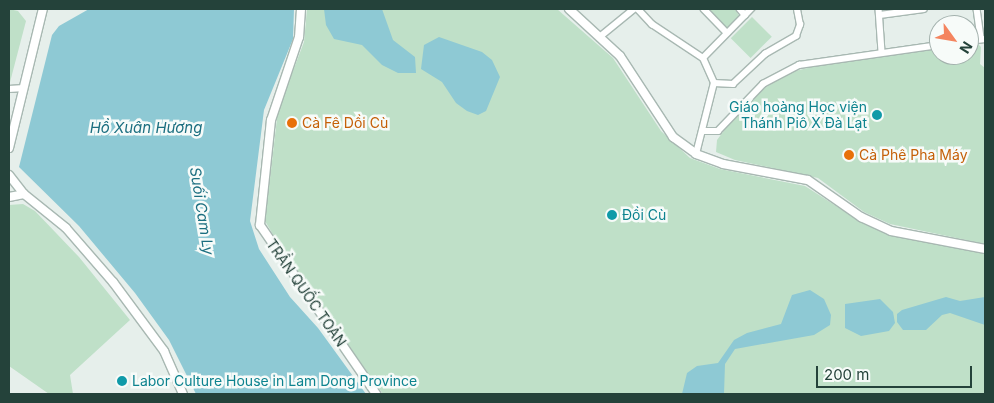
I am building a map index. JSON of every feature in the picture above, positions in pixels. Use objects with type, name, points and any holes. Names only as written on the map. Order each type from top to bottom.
[{"type":"main road","name":"TRẦN QUỐC TOẢN","points":[[301,9],[299,37],[271,120],[260,225],[376,394]]},
{"type":"main road","points":[[569,9],[601,36],[626,64],[673,136],[696,154],[723,164],[808,180],[881,227],[985,249]]},
{"type":"main road","points":[[9,148],[40,10]]},
{"type":"main road","points":[[9,175],[24,194],[66,228],[113,282],[164,352],[184,394]]},
{"type":"main road","points":[[9,197],[24,194]]},
{"type":"street","points":[[601,36],[634,9]]},
{"type":"street","points":[[638,9],[652,24],[703,58],[714,84],[696,154]]},
{"type":"street","points":[[704,9],[727,33]]},
{"type":"street","points":[[740,9],[745,15]]},
{"type":"street","points":[[703,58],[751,9]]},
{"type":"street","points":[[714,84],[733,84],[765,54],[796,36],[800,25],[798,9]]},
{"type":"street","points":[[882,52],[879,12],[924,9]]},
{"type":"street","points":[[977,9],[983,39]]},
{"type":"street","points":[[702,132],[718,131],[750,96],[788,69],[882,52],[929,46]]},
{"type":"street","points":[[9,89],[24,88]]},
{"type":"green space","points":[[9,9],[18,11],[26,21],[9,86]]},
{"type":"green space","points":[[307,9],[557,9],[613,58],[661,131],[690,158],[720,169],[805,186],[864,224],[893,236],[985,254],[985,394],[383,394],[291,265],[265,221],[278,110],[304,42]]},
{"type":"green space","points":[[705,9],[735,9],[739,16],[730,27],[724,28]]},
{"type":"green space","points":[[752,17],[772,37],[751,58],[731,38]]},
{"type":"green space","points":[[979,45],[981,47],[980,64],[985,68],[985,244],[890,224],[864,212],[818,178],[735,160],[716,152],[717,140],[734,117],[756,94],[787,73],[824,64],[929,50],[929,65],[979,65]]},
{"type":"green space","points":[[23,204],[35,211],[79,257],[130,320],[70,375],[73,394],[49,394],[9,366],[9,205]]},
{"type":"water","name":"Hồ Xuân Hương","points":[[89,9],[294,9],[293,39],[264,110],[250,221],[259,249],[290,297],[318,328],[366,394],[196,394],[169,340],[135,293],[79,226],[19,167],[52,35],[59,26]]},
{"type":"water","points":[[324,9],[382,9],[393,40],[415,57],[416,73],[398,73],[382,65],[362,45],[334,39],[326,25]]},
{"type":"water","points":[[439,37],[482,52],[492,60],[500,77],[486,111],[478,115],[467,111],[456,103],[442,82],[421,69],[424,45]]},
{"type":"water","points":[[810,290],[824,299],[831,315],[830,325],[814,335],[735,349],[725,364],[724,394],[682,394],[687,373],[697,366],[718,363],[734,340],[747,333],[781,324],[792,295]]},
{"type":"water","points":[[946,297],[960,301],[985,297],[985,325],[950,313],[942,315],[926,330],[903,330],[897,322],[897,314],[902,310]]},
{"type":"water","points":[[880,299],[893,312],[895,323],[889,331],[861,336],[845,328],[845,304]]},
{"type":"place","name":"Giáo hoàng Học viện Thánh Piô X Đà Lạt","points":[[877,115]]},
{"type":"place","name":"Cà Fê Dồi Cù","points":[[292,123]]},
{"type":"place","name":"Cà Phê Pha Máy","points":[[849,155]]},
{"type":"place","name":"Đồi Cù","points":[[612,215]]},
{"type":"place","name":"Labor Culture House in Lam Dong Province","points":[[122,381]]},
{"type":"water label","name":"Suối Cam Ly","points":[[202,211]]}]
